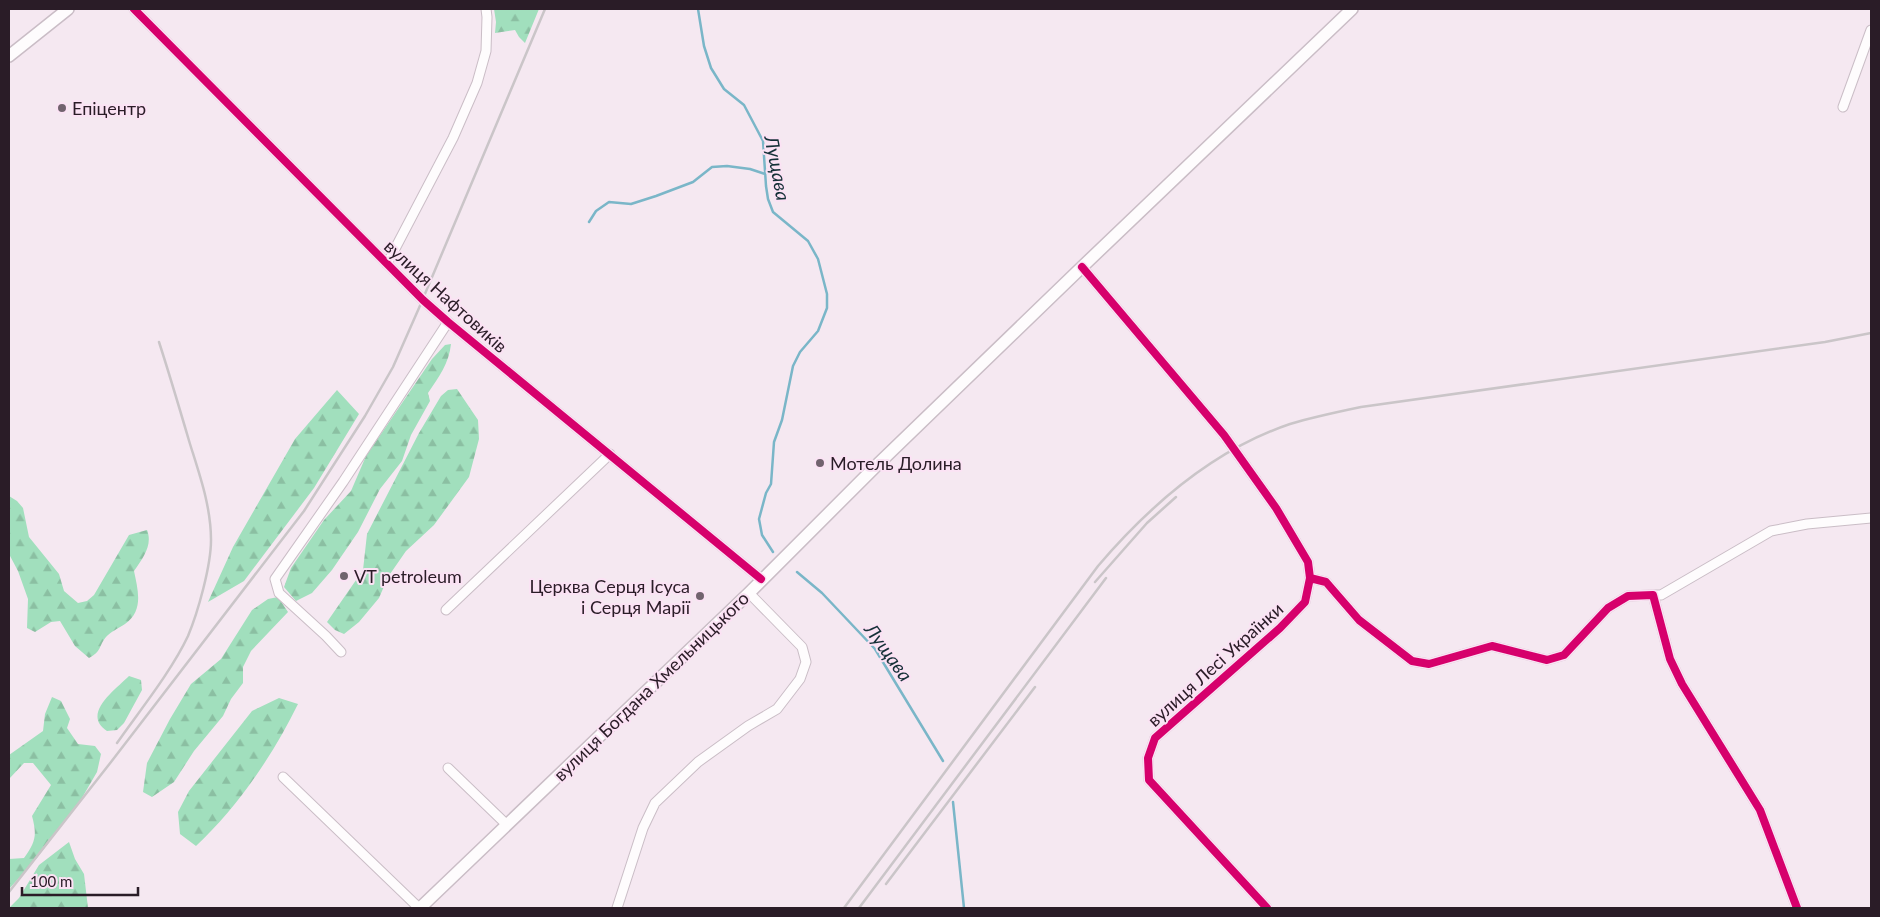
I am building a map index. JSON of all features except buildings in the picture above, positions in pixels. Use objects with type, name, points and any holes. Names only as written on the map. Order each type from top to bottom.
[{"type":"main road","points":[[9,56],[68,9]]},
{"type":"main road","name":"вулиця Богдана Хмельницького","points":[[420,908],[749,593],[761,579],[1118,232],[1352,9]]},
{"type":"street","name":"вулиця Нафтовиків","points":[[134,9],[387,264],[448,322],[761,579]]},
{"type":"street","points":[[387,264],[449,146],[477,83],[486,50],[486,9]]},
{"type":"street","points":[[1843,107],[1871,30]]},
{"type":"street","name":"вулиця Лесі Українки","points":[[1082,267],[1224,435],[1276,508],[1308,562],[1310,578],[1305,602],[1280,628],[1155,738],[1148,758],[1149,780],[1267,908]]},
{"type":"street","points":[[340,652],[326,636],[279,593],[275,578],[343,482],[448,322]]},
{"type":"street","points":[[446,610],[610,454]]},
{"type":"street","points":[[1310,578],[1326,582],[1359,620],[1412,661],[1429,664],[1492,646],[1547,660],[1564,655],[1608,608],[1628,596],[1661,595],[1771,531],[1808,524],[1871,518]]},
{"type":"street","points":[[618,908],[643,828],[655,804],[698,762],[748,726],[777,709],[800,679],[806,662],[802,648],[749,593]]},
{"type":"street","points":[[1653,595],[1670,659],[1682,684],[1760,810],[1797,908]]},
{"type":"street","points":[[448,768],[506,824]]},
{"type":"street","points":[[283,777],[420,908]]},
{"type":"green space","points":[[494,9],[539,9],[525,43],[515,30],[495,33]]},
{"type":"green space","points":[[451,344],[446,364],[428,393],[430,401],[411,435],[402,461],[380,489],[358,532],[332,570],[312,593],[296,601],[284,587],[291,568],[324,520],[351,491],[366,456],[432,359],[445,345]]},
{"type":"green space","points":[[457,389],[478,420],[479,439],[469,477],[434,525],[406,551],[388,577],[379,598],[359,622],[344,634],[335,630],[327,622],[363,570],[367,534],[419,433],[441,396],[448,390]]},
{"type":"green space","points":[[337,390],[359,414],[314,488],[244,581],[208,602],[233,547],[295,439]]},
{"type":"green space","points":[[9,496],[23,508],[29,537],[59,574],[64,591],[78,603],[87,601],[94,595],[129,535],[147,530],[149,536],[148,546],[134,571],[138,600],[135,613],[125,624],[108,635],[98,651],[89,658],[75,646],[60,621],[51,622],[35,632],[27,628],[28,599],[18,571],[9,554]]},
{"type":"green space","points":[[278,597],[288,612],[251,651],[243,667],[243,683],[231,699],[223,716],[194,751],[174,782],[152,797],[143,792],[147,763],[191,684],[221,659],[252,610],[268,599]]},
{"type":"green space","points":[[129,676],[141,680],[142,690],[124,723],[117,730],[107,731],[100,724],[97,717],[99,710],[109,695]]},
{"type":"green space","points":[[52,697],[61,701],[70,719],[67,728],[78,744],[95,746],[101,754],[97,772],[79,803],[36,859],[9,889],[9,859],[24,858],[31,847],[35,833],[32,816],[51,785],[33,763],[24,763],[9,779],[9,755],[43,731],[45,714]]},
{"type":"green space","points":[[279,698],[298,704],[288,723],[266,761],[240,798],[196,846],[180,834],[178,812],[189,791],[252,711]]},
{"type":"green space","points":[[69,842],[75,859],[84,874],[88,908],[9,908],[19,898],[39,865]]},
{"type":"waterway","name":"Лущава","points":[[698,9],[704,46],[711,68],[724,89],[744,105],[763,141],[766,186],[773,212],[808,241],[818,259],[827,294],[827,308],[818,331],[800,352],[793,366],[782,420],[774,442],[771,484],[766,493],[759,519],[762,535],[773,552]]},
{"type":"waterway","points":[[589,222],[596,211],[609,202],[631,204],[656,196],[693,182],[712,167],[727,166],[750,169],[765,174]]},
{"type":"waterway","name":"Лущава","points":[[797,572],[822,593],[875,649],[943,761]]},
{"type":"waterway","name":"Лущава","points":[[953,802],[964,908]]},
{"type":"railway","points":[[9,892],[304,511],[365,416],[393,367],[545,9]]},
{"type":"railway","points":[[844,908],[1098,566],[1118,543],[1161,501],[1209,464],[1235,449],[1262,435],[1290,424],[1361,407],[1825,342],[1871,333]]},
{"type":"railway","points":[[117,743],[181,650],[196,615],[209,563],[211,528],[204,492],[159,342]]},
{"type":"railway","points":[[1095,582],[1147,523],[1176,497]]},
{"type":"railway","points":[[859,908],[1106,578]]},
{"type":"railway","points":[[886,884],[1035,687]]},
{"type":"cycle path","points":[[134,9],[423,300],[761,579]]},
{"type":"cycle path","points":[[1082,267],[1224,435],[1276,508],[1308,562],[1310,578],[1305,602],[1280,628],[1155,738],[1148,758],[1149,780],[1267,908]]},
{"type":"cycle path","points":[[1310,578],[1326,582],[1359,620],[1412,661],[1429,664],[1492,646],[1547,660],[1564,655],[1608,608],[1628,596],[1653,595],[1670,659],[1682,684],[1760,810],[1797,908]]},
{"type":"place","name":"Епіцентр","points":[[62,108]]},
{"type":"place","name":"Мотель Долина","points":[[820,463]]},
{"type":"place","name":"VT petroleum","points":[[344,576]]},
{"type":"place","name":"Церква Серця Ісуса і Серця Марії","points":[[700,596]]}]
